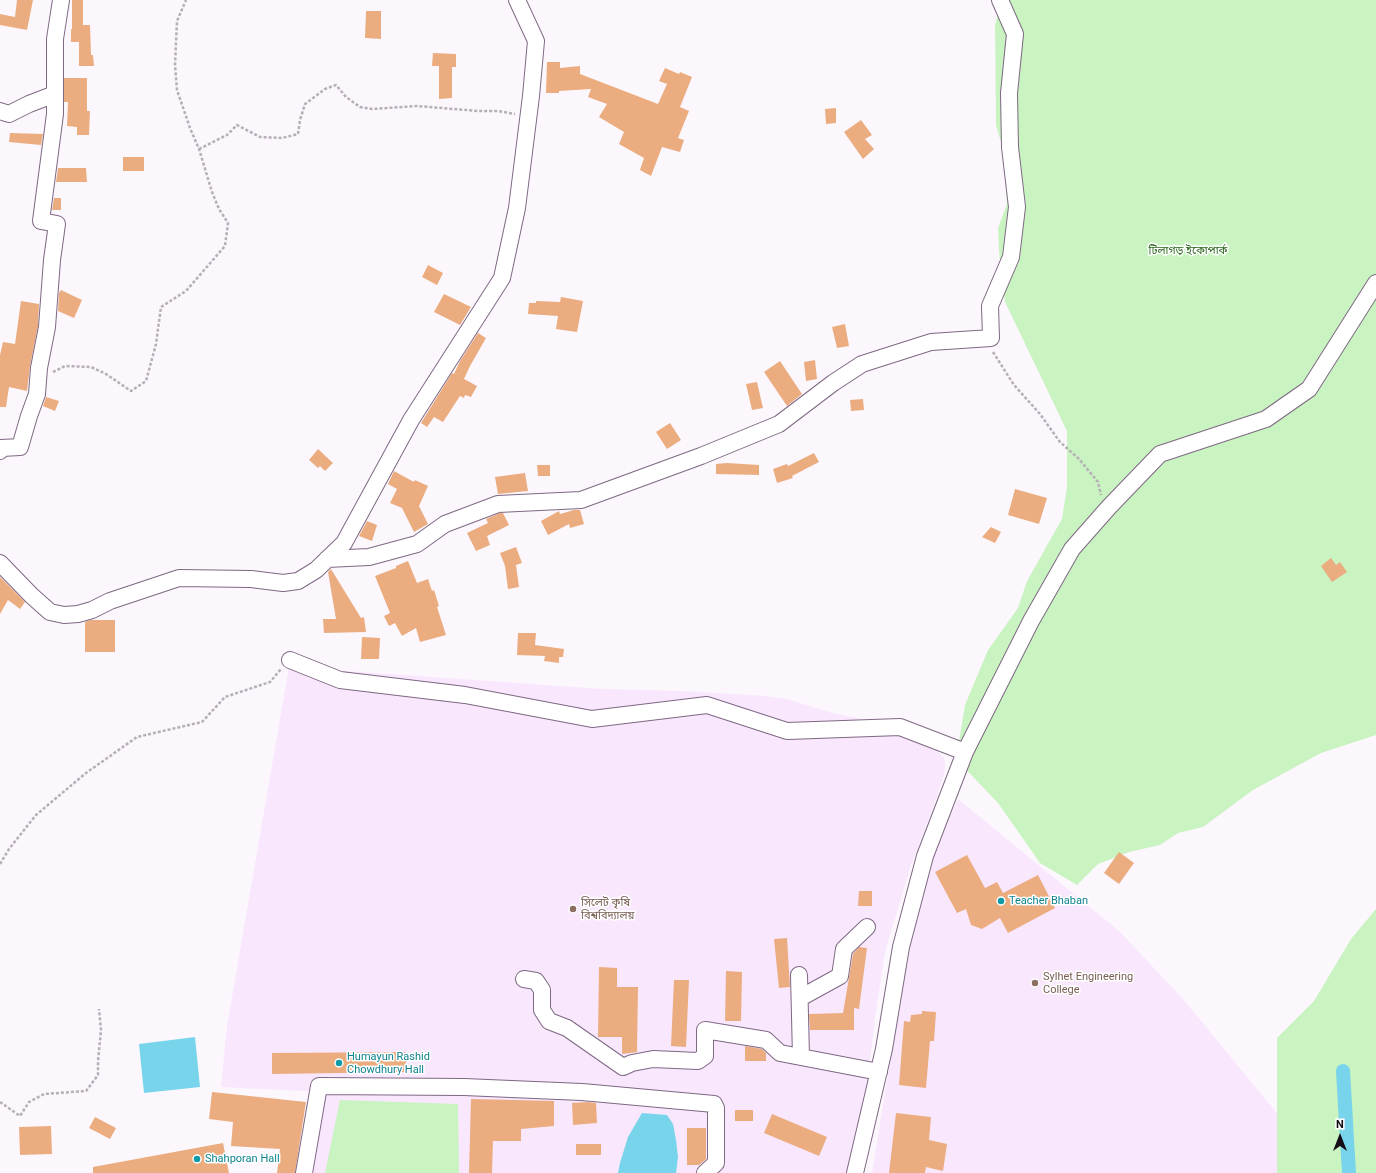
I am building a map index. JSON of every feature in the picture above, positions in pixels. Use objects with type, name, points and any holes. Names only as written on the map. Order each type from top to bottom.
[{"type":"street","points":[[0,451],[1,448],[20,447],[37,394],[57,224],[41,221],[55,114],[55,39],[61,0]]},
{"type":"street","points":[[0,563],[50,612],[64,615],[78,614],[92,610],[110,601],[179,578],[251,579],[283,583],[298,581],[316,570],[344,543],[411,420],[502,278],[517,208],[536,41],[517,0]]},
{"type":"street","points":[[327,560],[369,557],[417,544],[445,524],[498,504],[581,500],[701,456],[778,424],[833,383],[862,364],[931,342],[991,338],[990,306],[1011,257],[1017,206],[1010,147],[1009,93],[1015,34],[1000,0]]},
{"type":"street","points":[[0,111],[9,114],[55,94]]},
{"type":"street","points":[[855,1173],[884,1049],[901,947],[925,856],[964,752],[1031,621],[1072,549],[1105,511],[1160,454],[1266,419],[1309,389],[1376,283]]},
{"type":"street","points":[[290,660],[340,680],[465,695],[592,719],[707,705],[786,731],[900,727],[964,752]]},
{"type":"street","points":[[800,998],[840,976],[844,949],[867,927]]},
{"type":"street","points":[[799,975],[801,1057]]},
{"type":"street","points":[[524,978],[536,981],[542,990],[542,1010],[550,1021],[567,1028],[623,1067],[632,1063],[653,1059],[698,1061],[705,1056],[705,1030],[766,1040],[780,1052],[879,1072]]},
{"type":"street","points":[[304,1173],[319,1086],[464,1087],[582,1092],[714,1104],[716,1108],[716,1163],[705,1173]]},
{"type":"path","points":[[48,375],[65,366],[91,367],[106,374],[131,391],[146,380],[156,344],[161,307],[186,291],[225,246],[228,224],[219,209],[212,192],[199,150],[177,90],[175,65],[177,21],[186,0]]},
{"type":"path","points":[[199,150],[227,135],[237,125],[260,138],[282,138],[298,134],[300,120],[305,104],[325,89],[336,85],[346,97],[360,107],[372,109],[417,106],[498,111],[528,117]]},
{"type":"path","points":[[991,338],[993,353],[1014,385],[1040,414],[1060,442],[1079,459],[1098,482],[1105,511]]},
{"type":"path","points":[[0,864],[9,849],[36,815],[86,773],[138,737],[202,722],[225,697],[270,682],[290,660]]},
{"type":"path","points":[[0,1102],[20,1116],[29,1102],[44,1094],[86,1091],[98,1075],[101,1030],[99,1009]]},
{"type":"shaded area","name":"সিলেট কৃষি বিশ্ববিদ্যালয়","points":[[289,667],[602,689],[683,691],[765,696],[787,699],[832,713],[858,718],[891,729],[934,748],[944,758],[945,771],[933,808],[911,865],[885,952],[865,1101],[850,1173],[309,1173],[325,1092],[221,1087],[227,1026]]},
{"type":"shaded area","name":"Sylhet Engineering College","points":[[958,799],[1119,931],[1183,999],[1326,1173],[872,1173],[902,988],[915,925],[937,846]]},
{"type":"green space","name":"টিলাগড় ইকোপার্ক","points":[[1002,0],[1376,0],[1376,735],[1321,753],[1253,790],[1203,827],[1178,833],[1160,845],[1129,852],[1098,864],[1077,885],[1040,863],[998,803],[956,759],[965,705],[988,650],[1018,608],[1027,581],[1062,519],[1067,487],[1067,431],[1005,302],[999,252],[998,228],[1007,204],[1003,149],[996,125],[995,25]]},
{"type":"green space","points":[[1376,909],[1376,1173],[1277,1173],[1277,1038],[1314,1001],[1351,939]]},
{"type":"green space","points":[[340,1100],[458,1104],[459,1173],[325,1173]]},
{"type":"water","points":[[195,1037],[200,1087],[144,1093],[139,1044]]},
{"type":"water","points":[[642,1113],[667,1115],[673,1124],[678,1157],[676,1173],[618,1173],[628,1137]]},
{"type":"building","points":[[17,0],[33,0],[27,30],[0,25],[0,14],[15,17]]},
{"type":"building","points":[[72,0],[83,0],[83,25],[90,25],[91,55],[93,55],[94,66],[79,66],[79,42],[71,42]]},
{"type":"building","points":[[366,11],[381,11],[381,39],[365,38]]},
{"type":"building","points":[[433,53],[456,54],[456,67],[452,67],[452,98],[439,99],[439,66],[432,66]]},
{"type":"building","points":[[547,62],[560,62],[560,68],[580,66],[580,74],[658,104],[667,84],[659,81],[665,68],[679,74],[680,72],[692,77],[680,107],[689,111],[678,138],[684,140],[680,152],[662,147],[651,176],[640,170],[644,158],[619,144],[624,132],[599,117],[607,104],[588,97],[591,89],[546,93]]},
{"type":"building","points":[[64,78],[87,78],[87,111],[90,111],[89,135],[77,135],[77,127],[67,126],[68,102],[64,102]]},
{"type":"building","points":[[836,108],[836,123],[826,124],[825,109]]},
{"type":"building","points":[[861,120],[872,135],[865,139],[874,149],[863,159],[844,132]]},
{"type":"building","points":[[10,133],[43,134],[41,145],[9,142]]},
{"type":"building","points":[[123,157],[144,157],[144,171],[123,171]]},
{"type":"building","points":[[58,168],[86,168],[87,182],[56,182]]},
{"type":"building","points":[[54,198],[61,198],[61,210],[52,210]]},
{"type":"building","points":[[428,265],[443,273],[437,285],[422,277]]},
{"type":"building","points":[[61,290],[82,300],[74,318],[58,311],[59,293]]},
{"type":"building","points":[[444,294],[471,307],[460,325],[434,312]]},
{"type":"building","points":[[561,297],[583,301],[577,332],[556,329],[558,316],[528,314],[529,303],[536,303],[536,301],[560,302]]},
{"type":"building","points":[[21,301],[39,304],[38,326],[30,366],[27,391],[9,387],[6,407],[0,407],[0,355],[3,342],[15,344]]},
{"type":"building","points":[[845,324],[849,346],[837,348],[832,327]]},
{"type":"building","points":[[478,333],[486,338],[464,379],[477,386],[471,397],[465,395],[464,398],[460,396],[443,422],[434,417],[427,427],[421,423],[452,373],[454,374],[460,361]]},
{"type":"building","points":[[815,360],[817,379],[806,381],[804,362]]},
{"type":"building","points":[[780,361],[802,394],[787,406],[764,372]]},
{"type":"building","points":[[757,382],[763,408],[752,410],[746,384]]},
{"type":"building","points":[[46,397],[59,401],[55,411],[43,406]]},
{"type":"building","points":[[863,399],[864,410],[851,411],[850,400]]},
{"type":"building","points":[[670,423],[681,440],[667,449],[656,432]]},
{"type":"building","points":[[318,449],[333,463],[325,471],[320,466],[318,468],[309,460]]},
{"type":"building","points":[[814,453],[819,462],[792,476],[793,478],[777,483],[773,469],[787,464],[788,466]]},
{"type":"building","points":[[727,463],[759,465],[759,475],[716,474],[716,464]]},
{"type":"building","points":[[537,465],[550,465],[550,476],[538,476]]},
{"type":"building","points":[[394,471],[414,482],[415,480],[428,486],[419,506],[428,524],[414,532],[402,508],[390,503],[397,489],[388,484]]},
{"type":"building","points":[[525,473],[528,491],[498,494],[495,477]]},
{"type":"building","points":[[1015,489],[1047,498],[1039,524],[1008,515]]},
{"type":"building","points":[[580,510],[584,524],[570,528],[569,524],[548,535],[541,521],[559,511],[560,514]]},
{"type":"building","points":[[503,513],[509,525],[487,536],[490,545],[476,551],[467,533],[488,523],[486,519]]},
{"type":"building","points":[[367,521],[377,525],[372,541],[359,536]]},
{"type":"building","points":[[991,527],[1001,532],[995,543],[982,537]]},
{"type":"building","points":[[516,547],[522,563],[516,565],[519,587],[508,589],[505,566],[500,553]]},
{"type":"building","points":[[1331,558],[1336,565],[1340,562],[1347,572],[1332,582],[1321,566]]},
{"type":"building","points":[[408,561],[417,583],[428,579],[432,591],[434,590],[439,606],[437,607],[446,635],[420,642],[416,628],[402,636],[395,623],[389,626],[384,616],[390,613],[375,576],[396,568],[396,566]]},
{"type":"building","points":[[331,569],[361,618],[364,617],[366,632],[324,633],[323,619],[336,619],[328,572]]},
{"type":"building","points":[[0,577],[25,602],[20,609],[8,600],[0,614]]},
{"type":"building","points":[[90,620],[115,620],[115,652],[85,652],[85,622]]},
{"type":"building","points":[[518,633],[536,633],[535,645],[564,649],[563,657],[559,657],[559,663],[544,661],[545,656],[517,655]]},
{"type":"building","points":[[362,637],[380,638],[379,659],[361,659]]},
{"type":"building","points":[[1119,852],[1134,863],[1119,884],[1104,873]]},
{"type":"building","name":"Teacher Bhaban","points":[[967,855],[985,888],[997,882],[1003,893],[1038,875],[1055,908],[1008,933],[1000,918],[982,929],[971,925],[966,909],[957,913],[935,872]]},
{"type":"building","points":[[859,891],[872,891],[872,906],[858,906]]},
{"type":"building","points":[[787,938],[790,987],[779,988],[774,939]]},
{"type":"building","points":[[859,947],[867,948],[859,1009],[854,1008],[854,1030],[810,1030],[809,1014],[843,1013],[853,954]]},
{"type":"building","points":[[599,967],[617,968],[617,987],[638,987],[637,1052],[622,1054],[622,1037],[598,1037]]},
{"type":"building","points":[[726,971],[742,972],[741,1021],[725,1021]]},
{"type":"building","points":[[674,980],[689,980],[686,1047],[671,1046]]},
{"type":"building","points":[[922,1011],[936,1012],[934,1041],[930,1041],[926,1088],[899,1085],[904,1021],[910,1022],[911,1015],[922,1014]]},
{"type":"building","points":[[745,1046],[762,1049],[766,1053],[766,1061],[745,1061]]},
{"type":"building","name":"Humayun Rashid Chowdhury Hall","points":[[406,1052],[406,1072],[272,1074],[272,1053]]},
{"type":"building","points":[[212,1092],[306,1102],[295,1173],[277,1173],[280,1149],[231,1146],[233,1122],[209,1119]]},
{"type":"building","points":[[471,1099],[554,1101],[554,1126],[521,1129],[521,1141],[493,1141],[492,1173],[469,1173]]},
{"type":"building","points":[[572,1103],[596,1103],[597,1123],[573,1125]]},
{"type":"building","points":[[735,1110],[753,1110],[753,1121],[735,1121]]},
{"type":"building","points":[[896,1113],[931,1117],[929,1140],[947,1144],[943,1171],[926,1167],[925,1173],[889,1173]]},
{"type":"building","points":[[772,1114],[827,1137],[819,1156],[764,1133]]},
{"type":"building","points":[[95,1117],[116,1128],[110,1139],[89,1128]]},
{"type":"building","points":[[51,1126],[52,1154],[20,1155],[19,1127]]},
{"type":"building","points":[[687,1128],[706,1128],[706,1159],[699,1165],[687,1165]]},
{"type":"building","name":"Shahporan Hall","points":[[223,1143],[229,1173],[93,1173],[93,1167]]},
{"type":"building","points":[[576,1144],[601,1144],[601,1155],[576,1155]]},
{"type":"waterway","points":[[1343,1071],[1349,1173]]},
{"type":"place","name":"Teacher Bhaban","points":[[1001,901]]},
{"type":"place","name":"সিলেট কৃষি বিশ্ববিদ্যালয়","points":[[573,909]]},
{"type":"place","name":"Sylhet Engineering College","points":[[1035,983]]},
{"type":"place","name":"Humayun Rashid Chowdhury Hall","points":[[339,1063]]},
{"type":"place","name":"Shahporan Hall","points":[[197,1159]]}]
